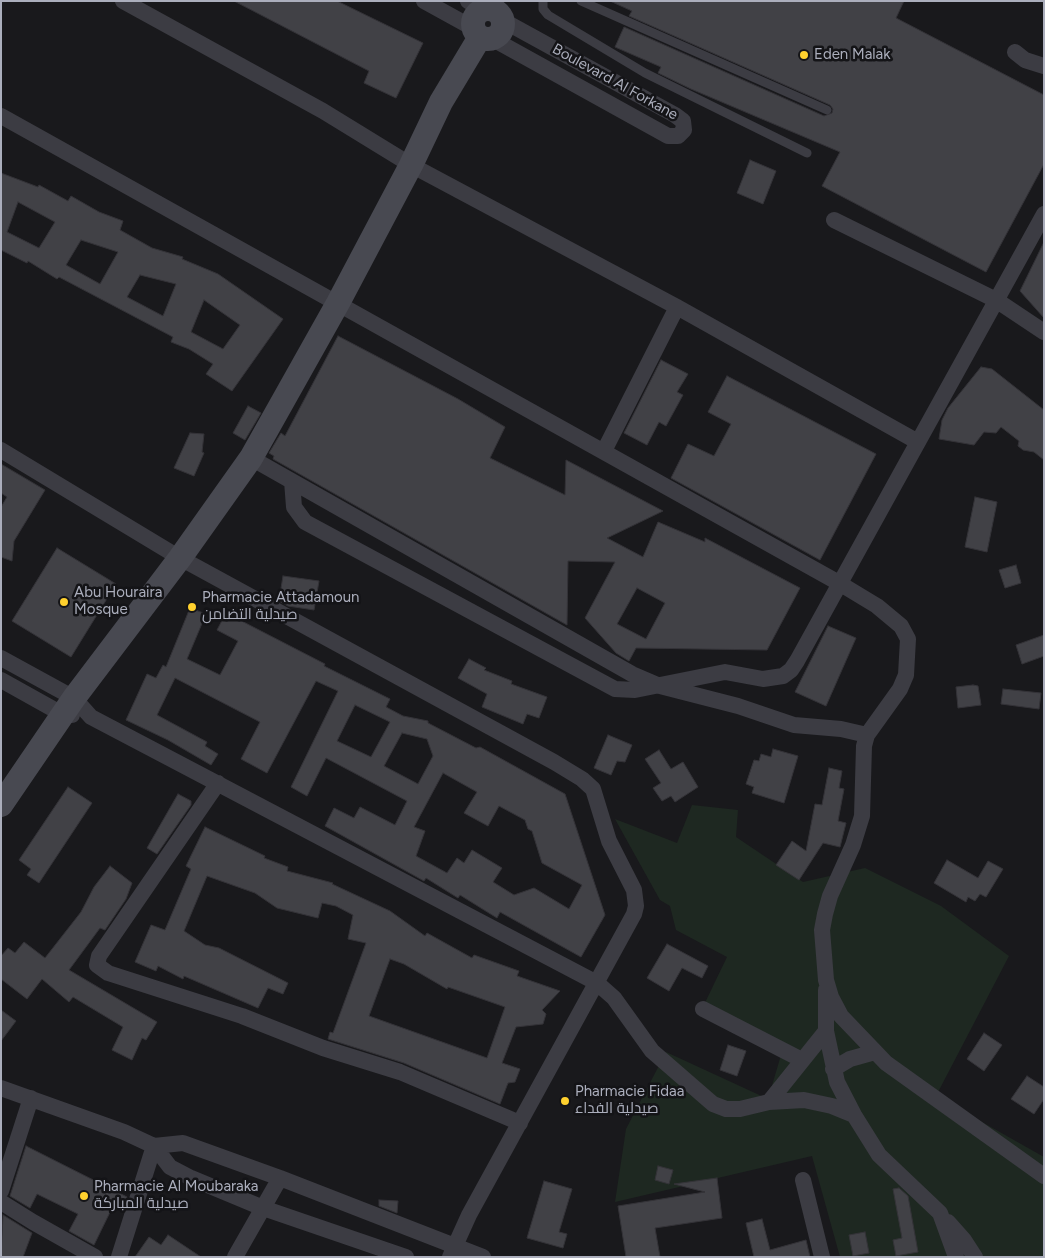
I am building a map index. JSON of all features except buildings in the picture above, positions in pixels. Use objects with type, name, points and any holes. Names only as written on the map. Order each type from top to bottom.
[{"type":"street","points":[[124,1],[315,106],[411,165],[677,307],[918,442]]},
{"type":"street","name":"Boulevard Al Forkane","points":[[424,1],[486,18],[675,115],[683,121],[684,130],[678,136],[668,136],[486,18]]},
{"type":"street","points":[[1,805],[68,706],[180,558],[251,458],[338,303],[486,18]]},
{"type":"street","points":[[1015,52],[1024,60],[1044,66]]},
{"type":"street","points":[[1,116],[604,450],[839,583],[877,606],[901,626],[908,639],[907,666],[900,689],[867,735],[862,767],[862,816],[853,845],[830,896],[822,930],[826,980],[826,1031],[837,1082],[854,1115],[879,1155],[940,1214],[964,1240],[975,1257]]},
{"type":"street","points":[[292,481],[294,508],[305,522],[605,685],[625,690],[660,686],[725,672],[774,680],[791,670],[797,661],[1044,214]]},
{"type":"street","points":[[834,220],[996,300],[1044,332]]},
{"type":"street","points":[[604,450],[677,307]]},
{"type":"street","points":[[1,450],[180,558],[554,762],[588,783],[596,794],[609,841],[634,890],[636,906],[634,914],[473,1206],[452,1251]]},
{"type":"street","points":[[251,458],[632,674],[660,686],[738,706],[794,725],[841,729],[867,735]]},
{"type":"street","points":[[1,658],[68,706]]},
{"type":"street","points":[[1,680],[92,717],[597,983],[614,998],[652,1051],[713,1104],[726,1109],[740,1109],[770,1102],[804,1100],[832,1106],[854,1115]]},
{"type":"street","points":[[218,782],[99,956],[97,965],[108,973],[242,1016],[323,1048],[400,1072],[520,1123]]},
{"type":"street","points":[[826,980],[830,997],[841,1016],[875,1052],[918,1087],[954,1110],[1044,1176]]},
{"type":"street","points":[[703,1010],[802,1060]]},
{"type":"street","points":[[770,1102],[826,1031]]},
{"type":"street","points":[[834,1069],[850,1059],[875,1052]]},
{"type":"street","points":[[1,1088],[124,1132],[154,1146],[170,1167],[262,1208],[406,1257]]},
{"type":"street","points":[[1,1191],[31,1098]]},
{"type":"street","points":[[154,1146],[182,1143],[280,1178],[452,1251],[483,1257]]},
{"type":"street","points":[[120,1257],[154,1146]]},
{"type":"street","points":[[235,1257],[280,1178]]},
{"type":"street","points":[[803,1180],[822,1257]]},
{"type":"street","points":[[1,1202],[95,1257]]},
{"type":"street","points":[[940,1214],[956,1257]]},
{"type":"lane","points":[[543,1],[543,9],[548,15],[645,73],[807,153]]},
{"type":"lane","points":[[580,1],[827,110]]},
{"type":"shaded area","points":[[692,805],[738,810],[736,837],[803,882],[865,868],[941,906],[1009,956],[936,1096],[1044,1157],[1044,1257],[840,1257],[812,1156],[615,1202],[626,1129],[666,1052],[768,1099],[781,1055],[701,1011],[727,957],[676,930],[670,906],[660,900],[615,819],[677,843]]},
{"type":"place","name":"Eden Malak","points":[[804,55]]},
{"type":"place","name":"Abu Houraira Mosque","points":[[64,602]]},
{"type":"place","name":"Pharmacie Attadamoun صيدلية التضامن","points":[[192,607]]},
{"type":"place","name":"Pharmacie Fidaa صيدلية الفداء","points":[[565,1101]]},
{"type":"place","name":"Pharmacie Al Moubaraka صيدلية المباركة","points":[[84,1196]]}]
